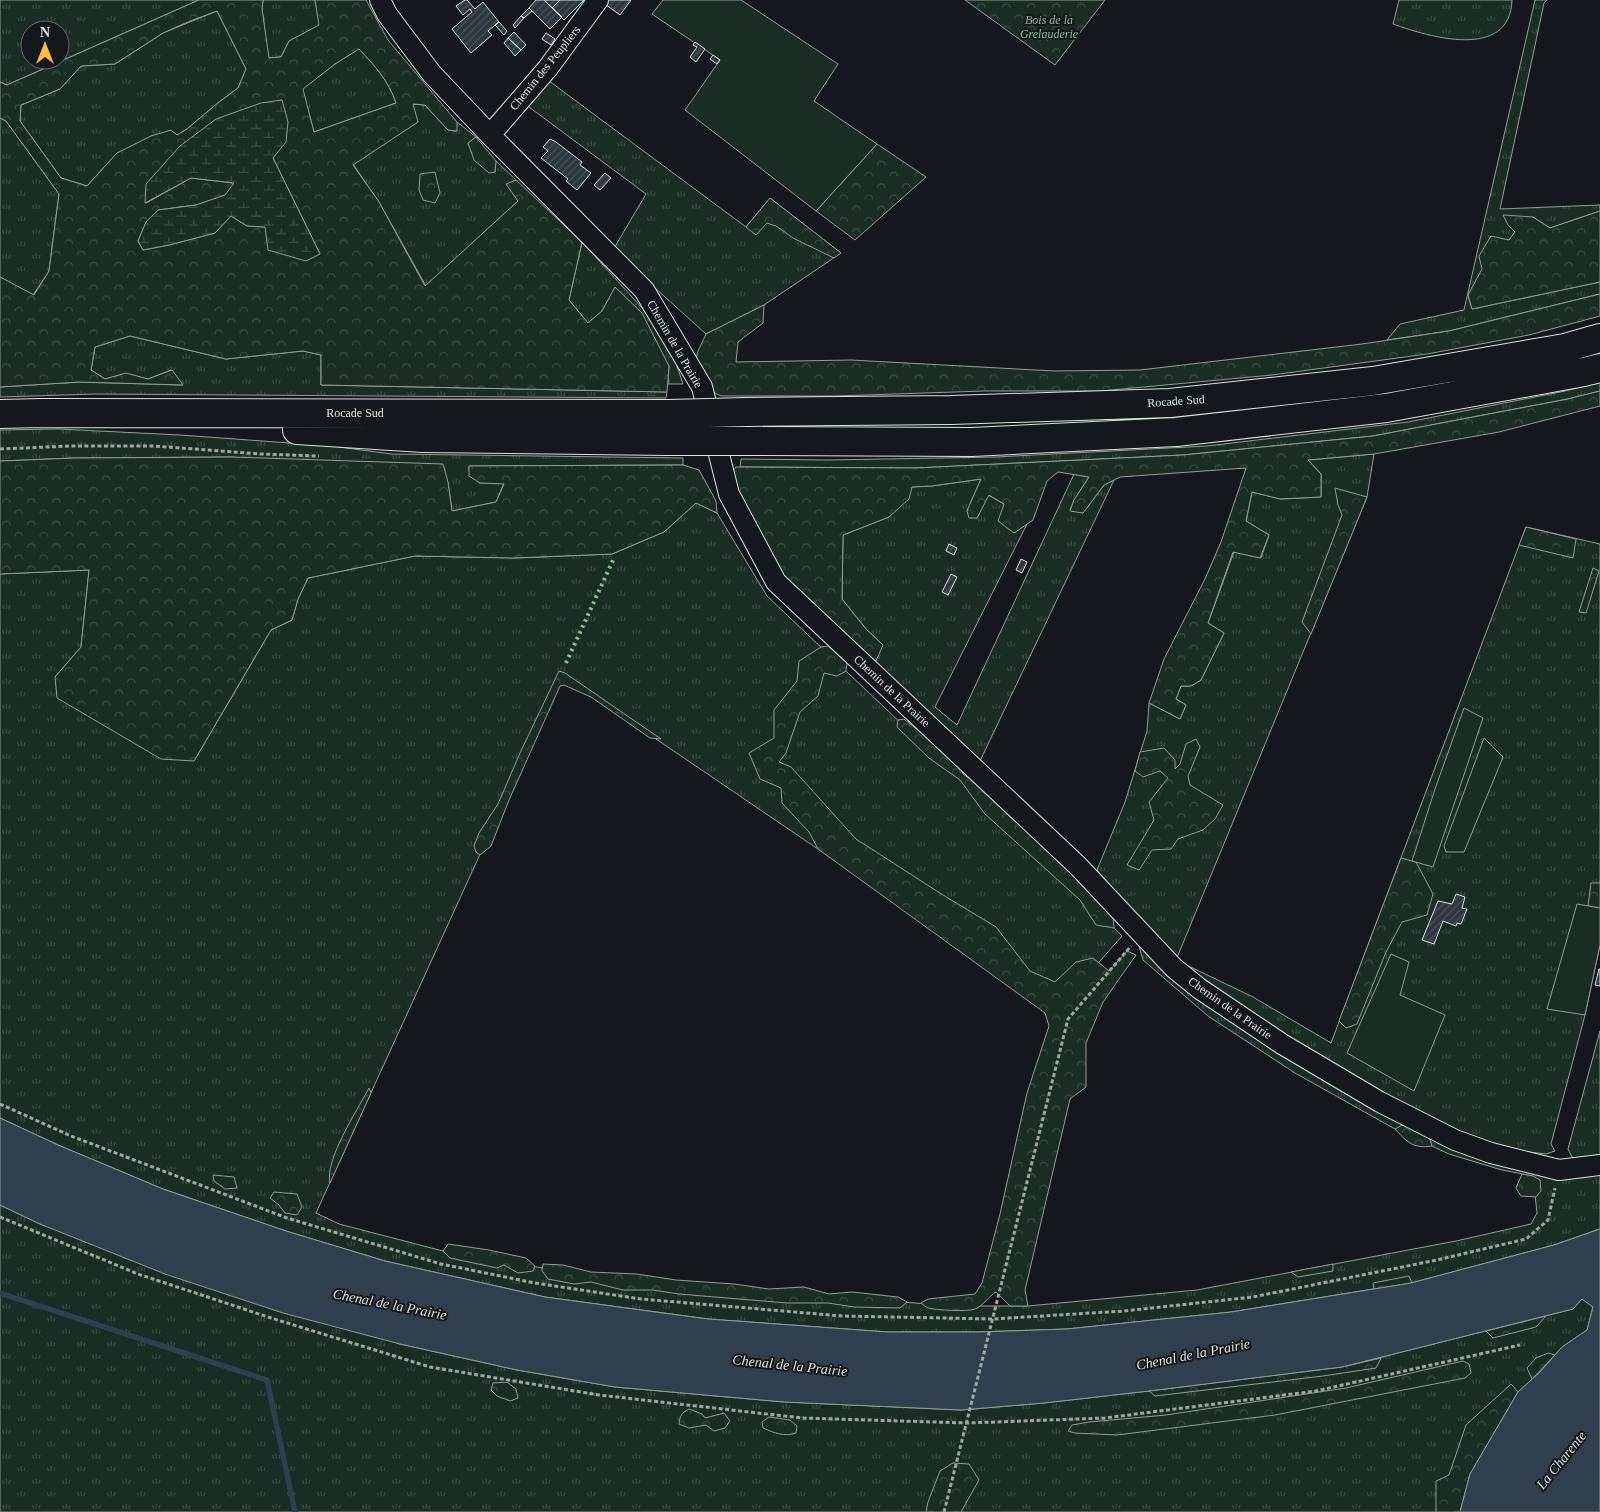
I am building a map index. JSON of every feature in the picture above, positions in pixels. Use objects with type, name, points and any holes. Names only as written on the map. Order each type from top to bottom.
[{"type":"highway","name":"Rocade Sud","points":[[0,414],[669,414],[951,410],[1170,403],[1373,381],[1565,348],[1600,338]]},
{"type":"highway","name":"Rocade Sud","points":[[41,413],[423,438],[972,442],[1176,432],[1386,408],[1600,368]]},
{"type":"street","name":"Chemin de la Prairie","points":[[380,0],[387,14],[432,74],[644,290],[702,388],[729,494],[776,582],[1078,866],[1174,968],[1200,989],[1282,1044],[1380,1102],[1455,1140],[1491,1153],[1559,1170],[1600,1165]]},
{"type":"street","name":"Chemin des Peupliers","points":[[490,135],[548,68],[598,0]]},
{"type":"path","points":[[0,449],[71,446],[154,446],[261,454],[326,456]]},
{"type":"path","points":[[944,1512],[1068,1019],[1141,934]]},
{"type":"path","points":[[0,1104],[72,1136],[287,1218],[441,1264],[535,1283],[641,1299],[842,1316],[993,1318],[1124,1310],[1253,1297],[1437,1260],[1526,1239],[1548,1220],[1559,1170]]},
{"type":"path","points":[[0,1217],[138,1274],[271,1318],[430,1367],[599,1395],[793,1417],[967,1423],[1105,1418],[1316,1391],[1520,1345]]},
{"type":"green space","points":[[0,0],[199,0],[70,57],[70,20],[20,20],[20,70],[41,70],[7,85],[0,82]]},
{"type":"green space","points":[[199,0],[263,0],[262,9],[269,58],[281,57],[289,41],[319,25],[315,0],[366,0],[388,40],[457,122],[457,131],[448,130],[425,105],[413,104],[418,122],[353,165],[379,202],[425,286],[518,201],[506,184],[516,180],[582,242],[569,300],[588,323],[602,311],[615,287],[642,313],[669,366],[667,392],[321,385],[321,355],[303,351],[226,359],[130,336],[95,347],[91,370],[105,379],[126,373],[148,379],[172,370],[183,385],[79,382],[0,387],[0,277],[34,295],[49,271],[59,194],[6,121],[0,118],[0,82],[7,85],[41,70],[70,70],[70,57]],"holes":[[[217,11],[246,69],[238,88],[177,135],[171,130],[151,136],[117,153],[87,186],[61,178],[20,121],[21,105],[60,89],[81,66],[115,64],[163,33]],[[359,49],[385,80],[396,103],[314,132],[303,89],[335,64]],[[288,122],[273,158],[320,254],[265,227],[247,226],[231,216],[215,233],[143,250],[138,241],[146,222],[158,210],[196,205],[226,195],[234,183],[191,178],[146,203]]]},
{"type":"green space","points":[[263,0],[315,0],[320,25],[289,41],[281,57],[268,58],[262,9]]},
{"type":"green space","points":[[663,0],[741,0],[838,64],[814,101],[877,144],[816,211],[685,110],[720,60],[652,14]]},
{"type":"green space","name":"Bois de la Grelauderie","points":[[965,0],[1105,0],[1055,65]]},
{"type":"green space","points":[[1399,0],[1512,0],[1508,19],[1498,31],[1483,38],[1465,40],[1426,34],[1393,24]]},
{"type":"green space","points":[[1535,0],[1547,0],[1544,3],[1500,209],[1600,205],[1600,211],[1550,228],[1533,217],[1508,225],[1515,232],[1483,269],[1468,295],[1472,309],[1600,282],[1600,294],[1449,331],[1387,340],[1400,324],[1464,310]]},
{"type":"green space","points":[[217,11],[246,69],[238,88],[177,135],[117,153],[87,186],[61,178],[20,121],[21,105],[60,89],[81,66],[115,64],[163,33]]},
{"type":"green space","points":[[359,48],[385,80],[396,103],[314,132],[302,89]]},
{"type":"green space","points":[[545,78],[746,227],[770,198],[841,253],[764,305],[706,334],[613,250],[646,194],[525,104]]},
{"type":"green space","points":[[282,100],[288,122],[286,142],[273,158],[320,254],[306,261],[268,250],[265,227],[247,226],[231,216],[215,233],[143,250],[138,241],[146,222],[158,210],[196,205],[225,195],[234,183],[191,178],[145,203],[146,184],[180,146],[216,119],[261,103]]},
{"type":"green space","points":[[412,104],[425,105],[448,130],[456,131],[457,122],[476,137],[468,143],[495,172],[496,161],[516,180],[507,184],[518,201],[426,286],[379,202],[353,164],[418,122]]},
{"type":"green space","points":[[0,118],[6,121],[59,194],[49,271],[33,295],[0,277]]},
{"type":"green space","points":[[476,137],[496,161],[495,172],[489,173],[474,160],[468,143]]},
{"type":"green space","points":[[877,144],[926,177],[855,240],[816,211]]},
{"type":"green space","points":[[435,172],[440,193],[435,203],[423,200],[419,190],[420,174]]},
{"type":"green space","points":[[770,198],[841,253],[834,258],[793,238],[776,226],[767,223],[756,235],[746,227]]},
{"type":"green space","points":[[1600,211],[1600,282],[1472,309],[1468,295],[1482,269],[1479,256],[1491,236],[1509,240],[1515,232],[1508,225],[1503,215],[1533,217],[1550,228]]},
{"type":"green space","points":[[582,242],[643,309],[674,357],[683,384],[668,384],[669,366],[615,288],[602,311],[588,323],[569,300]]},
{"type":"green space","points":[[1600,294],[1600,316],[1529,335],[1427,354],[1272,375],[1101,391],[984,391],[835,396],[721,396],[707,389],[695,362],[706,334],[764,305],[763,323],[738,342],[736,362],[851,360],[1054,371],[1140,370],[1362,344],[1449,331]]},
{"type":"green space","points":[[130,336],[226,359],[303,351],[321,355],[321,385],[667,392],[666,398],[96,394],[0,397],[0,387],[79,382],[183,385],[171,370],[148,379],[126,374],[105,379],[91,370],[95,347]]},
{"type":"green space","points":[[1600,382],[1600,391],[1568,399],[1373,436],[1183,455],[916,468],[740,467],[741,459],[828,460],[996,457],[1207,446],[1408,422],[1565,391]]},
{"type":"green space","points":[[1600,391],[1600,406],[1499,432],[1374,454],[1308,460],[1321,474],[1321,497],[1280,499],[1252,492],[1246,521],[1269,535],[1260,558],[1233,552],[1208,623],[1224,633],[1201,680],[1191,686],[1181,686],[1176,699],[1186,705],[1180,719],[1149,703],[1164,659],[1205,579],[1221,542],[1246,468],[1120,477],[1104,485],[1083,513],[1070,511],[1074,500],[1089,477],[1058,472],[1047,481],[1033,520],[1014,533],[998,521],[1004,504],[989,495],[977,518],[969,518],[967,511],[981,479],[912,487],[909,499],[889,517],[843,535],[842,599],[866,629],[883,645],[876,661],[863,657],[786,582],[730,475],[736,467],[916,468],[1183,455],[1373,436],[1568,399]]},
{"type":"green space","points":[[59,429],[180,435],[331,446],[392,454],[683,458],[683,465],[469,466],[479,483],[504,483],[496,502],[452,511],[448,482],[232,457],[75,458],[0,461],[0,430]]},
{"type":"green space","points":[[1374,454],[1367,497],[1176,960],[1253,997],[1331,1043],[1526,527],[1600,544],[1600,945],[1585,1015],[1551,1144],[1555,1151],[1546,1154],[1511,1150],[1465,1136],[1344,1073],[1250,1016],[1202,984],[1176,961],[1153,937],[1097,870],[1125,802],[1147,731],[1149,703],[1180,719],[1186,705],[1176,699],[1181,686],[1191,686],[1201,680],[1224,633],[1208,623],[1234,552],[1261,558],[1269,535],[1246,521],[1252,492],[1281,499],[1321,497],[1321,474],[1308,460]]},
{"type":"green space","points":[[232,457],[443,464],[448,482],[452,511],[496,502],[504,484],[480,483],[469,476],[469,466],[683,465],[699,470],[716,501],[717,513],[696,503],[664,532],[612,554],[514,558],[415,556],[308,578],[298,599],[292,620],[271,630],[194,761],[161,759],[57,698],[55,677],[81,647],[89,570],[0,574],[0,461],[75,458]]},
{"type":"green space","points":[[1074,474],[1089,477],[1074,500],[1070,510],[1083,513],[1104,485],[1114,480],[980,761],[863,657],[883,645],[866,629],[842,599],[843,535],[889,517],[912,487],[981,479],[967,511],[977,518],[988,495],[1004,504],[1014,533],[1027,524],[935,707],[957,725]]},
{"type":"green space","points":[[1335,488],[1367,497],[1311,634],[1302,622],[1342,515]]},
{"type":"green space","points":[[696,503],[717,513],[767,596],[1083,896],[1122,936],[1056,1011],[562,675],[316,1213],[339,1224],[443,1251],[619,1281],[955,1306],[1028,1306],[1197,1290],[1456,1241],[1531,1224],[1537,1213],[1533,1176],[1502,1170],[1449,1154],[1395,1129],[1295,1073],[1208,1016],[1143,960],[1139,946],[1460,1148],[1600,1169],[1600,1229],[1554,1245],[1411,1283],[1231,1312],[1067,1329],[978,1332],[888,1332],[708,1319],[545,1297],[385,1261],[286,1231],[163,1189],[58,1145],[0,1118],[0,574],[89,570],[81,647],[55,677],[194,761],[271,630],[292,620],[298,599],[308,578],[415,556],[514,558],[612,554],[664,532]]},
{"type":"green space","points":[[1526,527],[1576,539],[1573,558],[1519,545]]},
{"type":"green space","points":[[1593,568],[1599,571],[1586,613],[1579,612]]},
{"type":"green space","points":[[828,646],[847,663],[846,671],[837,676],[824,673],[818,696],[800,712],[786,753],[779,762],[791,767],[856,839],[996,927],[1030,971],[1055,982],[1076,962],[1093,958],[1109,971],[1127,951],[1136,955],[1103,1002],[1086,1043],[1086,1087],[1070,1099],[1025,1290],[1028,1306],[1010,1306],[996,1292],[981,1306],[971,1310],[932,1309],[921,1303],[928,1299],[975,1294],[982,1283],[1000,1214],[1027,1093],[1049,1026],[1045,1013],[818,849],[809,832],[782,803],[781,788],[760,779],[749,753],[774,738],[774,710],[797,681],[799,661],[821,647]]},
{"type":"green space","points":[[559,671],[565,673],[661,739],[650,738],[591,697],[564,685],[560,686],[509,800],[491,846],[480,855],[476,852],[474,846],[479,833],[498,804]]},
{"type":"green space","points":[[1464,708],[1483,718],[1433,867],[1412,861]]},
{"type":"green space","points":[[904,719],[960,764],[963,774],[990,793],[1113,914],[1114,928],[1096,925],[1080,900],[985,814],[960,780],[929,758],[897,727],[898,720]]},
{"type":"green space","points":[[1484,738],[1503,757],[1464,852],[1446,852],[1444,846]]},
{"type":"green space","points":[[1196,739],[1200,747],[1188,776],[1190,785],[1223,805],[1215,819],[1203,830],[1178,839],[1171,849],[1152,850],[1139,870],[1127,865],[1154,820],[1149,802],[1168,778],[1160,771],[1143,777],[1135,771],[1140,752],[1164,748],[1175,760],[1175,769],[1180,764],[1186,744]]},
{"type":"green space","points":[[1401,858],[1416,862],[1433,894],[1427,915],[1402,922],[1386,952],[1357,1024],[1346,1028],[1339,1021]]},
{"type":"green space","points":[[1591,883],[1600,883],[1600,908],[1588,906]]},
{"type":"green space","points":[[1577,904],[1600,908],[1600,945],[1585,1015],[1547,1009]]},
{"type":"green space","points":[[1391,954],[1409,962],[1400,995],[1445,1015],[1414,1091],[1347,1053]]},
{"type":"green space","points":[[1600,1031],[1600,1156],[1579,1159],[1572,1157],[1568,1149]]},
{"type":"green space","points":[[369,1088],[371,1093],[330,1183],[332,1162],[337,1149]]},
{"type":"green space","points":[[1404,1124],[1429,1136],[1432,1146],[1415,1145],[1407,1141],[1395,1129]]},
{"type":"green space","points":[[1522,1174],[1533,1176],[1540,1180],[1541,1191],[1536,1197],[1521,1196],[1516,1188]]},
{"type":"green space","points":[[213,1175],[234,1177],[237,1188],[225,1189],[214,1181]]},
{"type":"green space","points":[[274,1192],[297,1194],[302,1207],[297,1215],[285,1213],[270,1198]]},
{"type":"green space","points":[[0,1205],[40,1224],[400,1344],[517,1370],[615,1387],[784,1402],[961,1410],[1149,1391],[1342,1367],[1573,1309],[1582,1299],[1593,1307],[1587,1330],[1562,1347],[1540,1372],[1518,1392],[1470,1474],[1460,1512],[0,1512]]},
{"type":"green space","points":[[448,1244],[526,1258],[535,1266],[533,1271],[518,1273],[504,1265],[497,1268],[450,1258],[443,1251]]},
{"type":"green space","points":[[543,1264],[563,1265],[591,1272],[637,1274],[676,1280],[734,1284],[769,1289],[804,1287],[829,1294],[852,1292],[898,1297],[907,1302],[900,1308],[854,1307],[828,1303],[787,1303],[679,1294],[653,1290],[623,1290],[591,1282],[574,1284],[548,1279],[542,1271]]},
{"type":"green space","points":[[1333,1264],[1333,1271],[1298,1277],[1291,1272]]},
{"type":"green space","points":[[1409,1276],[1412,1283],[1374,1289],[1373,1283]]},
{"type":"green space","points":[[1546,1316],[1536,1327],[1493,1338],[1486,1331]]},
{"type":"green space","points":[[1548,1353],[1555,1355],[1532,1379],[1527,1368],[1536,1358]]},
{"type":"green space","points":[[1381,1358],[1376,1368],[1323,1376],[1155,1396],[1149,1391],[1342,1367]]},
{"type":"green space","points":[[1463,1361],[1469,1364],[1471,1373],[1465,1378],[1275,1415],[1117,1435],[1068,1431],[1072,1425],[1089,1422],[1166,1415],[1346,1388]]},
{"type":"green space","points":[[507,1382],[516,1389],[518,1398],[510,1401],[497,1396],[491,1390],[493,1383]]},
{"type":"green space","points":[[1511,1384],[1518,1392],[1470,1474],[1460,1512],[1436,1512],[1436,1481],[1449,1475],[1466,1425]]},
{"type":"green space","points":[[689,1409],[702,1414],[705,1418],[724,1413],[730,1421],[725,1428],[714,1431],[706,1425],[689,1428],[679,1424],[681,1415]]},
{"type":"green space","points":[[769,1417],[790,1420],[797,1426],[796,1433],[780,1434],[763,1428],[762,1422]]},
{"type":"green space","points":[[953,1463],[969,1464],[979,1480],[961,1512],[926,1512],[940,1471]]},
{"type":"water","points":[[0,1118],[58,1145],[163,1189],[286,1231],[385,1261],[545,1297],[708,1319],[888,1332],[978,1332],[1067,1329],[1231,1312],[1411,1283],[1554,1245],[1600,1229],[1600,1512],[1460,1512],[1470,1474],[1518,1392],[1540,1372],[1562,1347],[1587,1330],[1593,1307],[1582,1299],[1573,1309],[1342,1367],[1044,1403],[961,1410],[784,1402],[615,1387],[517,1370],[400,1344],[283,1313],[165,1274],[40,1224],[0,1205]]},
{"type":"building","points":[[465,0],[475,9],[483,2],[499,22],[488,31],[492,35],[471,53],[452,29],[472,12],[470,9],[463,15],[456,6]]},
{"type":"building","points":[[536,0],[544,0],[562,17],[550,29],[529,8]]},
{"type":"building","points":[[544,0],[560,0],[552,8]]},
{"type":"building","points":[[560,0],[584,0],[564,20],[552,8]]},
{"type":"building","points":[[603,0],[631,0],[620,15],[602,2]]},
{"type":"building","points":[[529,8],[532,11],[524,18],[521,16]]},
{"type":"building","points":[[521,16],[524,18],[515,28],[513,25]]},
{"type":"building","points":[[499,22],[507,31],[504,35],[495,25]]},
{"type":"building","points":[[514,32],[526,45],[521,50],[508,38]]},
{"type":"building","points":[[546,33],[555,39],[551,45],[542,39]]},
{"type":"building","points":[[508,38],[521,50],[515,56],[504,43]]},
{"type":"building","points":[[695,42],[705,49],[696,62],[690,57],[697,47],[693,45]]},
{"type":"building","points":[[713,55],[720,60],[717,64],[710,59]]},
{"type":"building","points":[[550,139],[582,162],[580,165],[591,173],[577,190],[566,181],[568,179],[541,158],[548,151],[543,147]]},
{"type":"building","points":[[605,173],[611,178],[600,190],[594,185]]},
{"type":"building","points":[[949,544],[957,548],[954,555],[946,551]]},
{"type":"building","points":[[1021,559],[1027,562],[1022,573],[1016,570]]},
{"type":"building","points":[[951,574],[957,577],[948,595],[942,592]]},
{"type":"building","points":[[1456,894],[1465,897],[1462,908],[1467,909],[1461,924],[1457,923],[1456,926],[1443,921],[1434,944],[1422,940],[1438,901],[1452,904]]},
{"type":"building","points":[[1600,969],[1600,986],[1595,985]]},
{"type":"waterway","points":[[0,1293],[267,1380],[295,1512]]},
{"type":"hedge","points":[[566,663],[614,558]]},
{"type":"water label","name":"Chenal de la Prairie","points":[[390,1304]]},
{"type":"water label","name":"Chenal de la Prairie","points":[[1193,1354]]},
{"type":"water label","name":"Chenal de la Prairie","points":[[790,1365]]},
{"type":"water label","name":"La Charente","points":[[1561,1460]]}]
